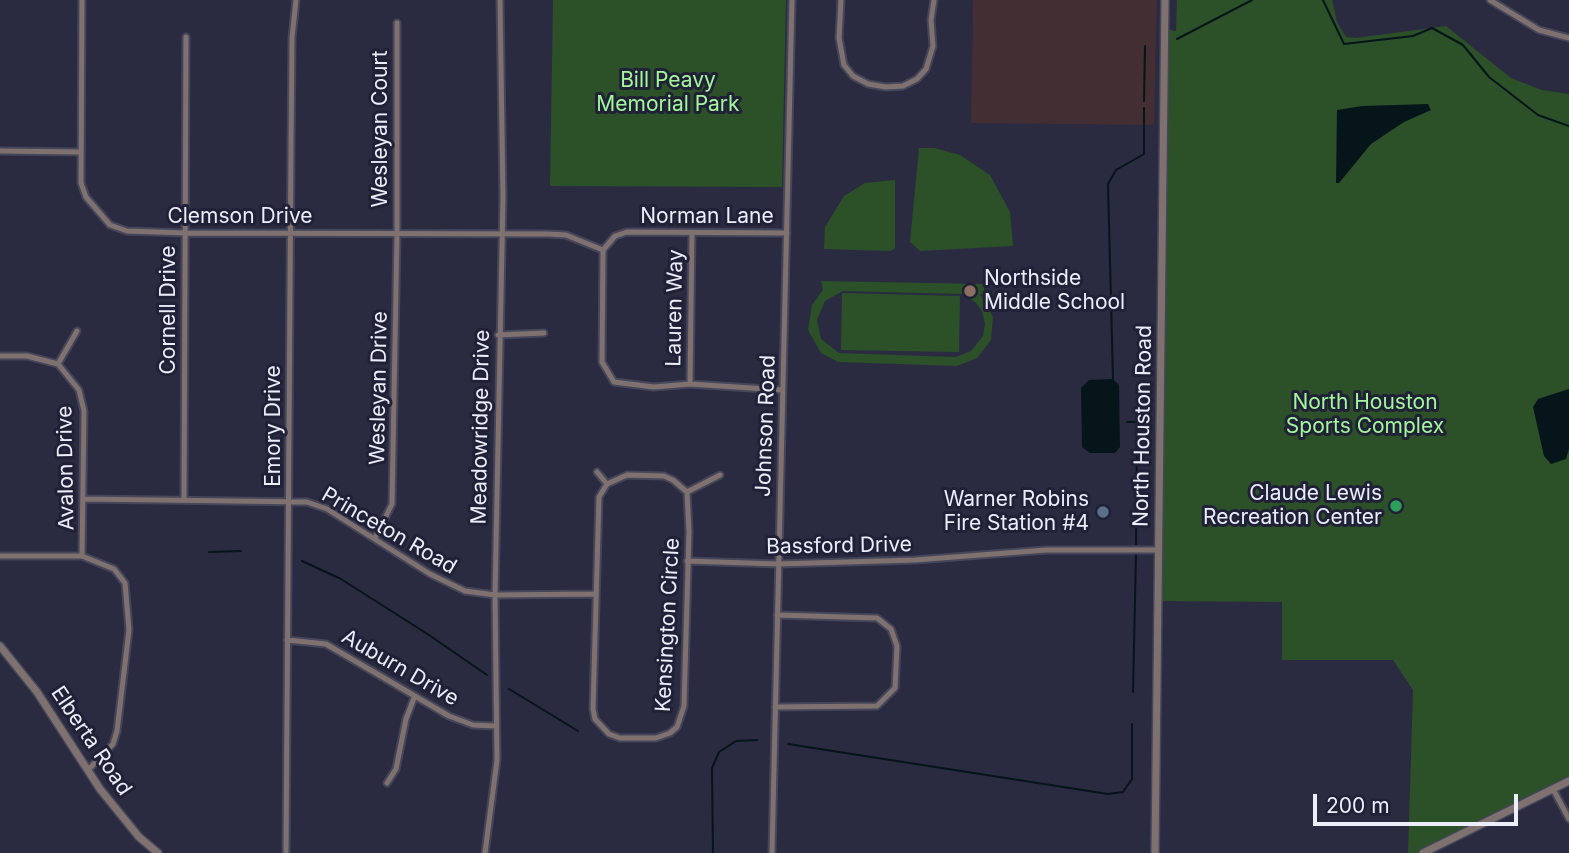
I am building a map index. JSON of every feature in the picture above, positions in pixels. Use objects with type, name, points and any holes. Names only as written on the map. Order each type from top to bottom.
[{"type":"street","name":"Clemson Drive","points":[[82,0],[81,183],[86,197],[110,225],[127,231],[186,233],[566,235],[603,250]]},
{"type":"street","name":"Emory Drive","points":[[286,853],[292,38],[296,0]]},
{"type":"street","name":"Meadowridge Drive","points":[[485,853],[497,760],[495,594],[500,235],[503,197],[500,0]]},
{"type":"street","name":"Johnson Road","points":[[772,853],[792,0]]},
{"type":"street","points":[[841,0],[838,38],[844,65],[853,76],[868,85],[886,87],[902,86],[917,79],[926,69],[933,46],[931,20],[934,0]]},
{"type":"street","name":"North Houston Road","points":[[1155,853],[1165,0]]},
{"type":"street","points":[[1490,0],[1539,30],[1569,38]]},
{"type":"street","name":"Wesleyan Court","points":[[397,23],[397,235]]},
{"type":"street","name":"Cornell Drive","points":[[184,500],[186,37]]},
{"type":"street","points":[[0,151],[81,152]]},
{"type":"street","name":"Norman Lane","points":[[603,250],[615,236],[627,232],[787,233]]},
{"type":"street","name":"Lauren Way","points":[[690,384],[692,233]]},
{"type":"street","name":"Wesleyan Drive","points":[[375,538],[392,504],[397,235]]},
{"type":"street","points":[[603,250],[601,362],[614,382],[630,385],[675,387],[690,384],[782,390]]},
{"type":"street","points":[[0,356],[27,356],[58,364],[77,331]]},
{"type":"street","points":[[498,335],[544,333]]},
{"type":"street","name":"Avalon Drive","points":[[58,364],[79,390],[84,411],[82,556]]},
{"type":"street","points":[[597,472],[607,484],[627,475],[664,476],[687,492],[720,475]]},
{"type":"street","name":"Kensington Circle","points":[[607,484],[599,497],[598,508],[593,709],[595,719],[609,734],[620,738],[656,738],[670,733],[682,718],[687,492]]},
{"type":"street","name":"Princeton Road","points":[[83,499],[307,502],[327,509],[446,583],[465,590],[495,594],[595,594]]},
{"type":"street","name":"Bassford Drive","points":[[687,561],[778,564],[915,560],[1046,550],[1160,550]]},
{"type":"street","points":[[0,556],[82,556],[114,569],[125,583],[129,601],[129,630],[117,732],[113,744],[89,769]]},
{"type":"street","points":[[775,707],[877,706],[895,688],[897,670],[895,638],[891,629],[877,618],[777,615]]},
{"type":"street","name":"Auburn Drive","points":[[287,640],[326,645],[345,653],[414,698],[473,725],[496,726]]},
{"type":"street","name":"Elberta Road","points":[[0,646],[37,692],[118,811],[158,853]]},
{"type":"street","points":[[387,783],[396,769],[406,719],[414,698]]},
{"type":"street","points":[[1423,853],[1569,781]]},
{"type":"street","points":[[1553,789],[1569,819]]},
{"type":"shaded area","points":[[973,0],[1157,0],[1154,125],[971,123]]},
{"type":"shaded area","points":[[1428,104],[1431,110],[1404,122],[1371,144],[1339,183],[1336,183],[1337,110],[1362,106]]},
{"type":"shaded area","points":[[1113,379],[1119,385],[1120,447],[1115,453],[1090,453],[1082,447],[1081,388],[1089,380]]},
{"type":"shaded area","points":[[1569,389],[1569,449],[1566,459],[1551,464],[1544,456],[1533,407],[1538,399]]},
{"type":"green space","name":"Bill Peavy Memorial Park","points":[[553,0],[786,0],[782,187],[550,186]]},
{"type":"green space","name":"North Houston Sports Complex","points":[[1177,0],[1332,0],[1337,22],[1346,37],[1356,38],[1446,26],[1511,78],[1542,90],[1569,94],[1569,780],[1423,853],[1408,853],[1413,690],[1393,660],[1282,660],[1282,602],[1159,601],[1165,29],[1176,31]]},
{"type":"green space","points":[[919,148],[934,148],[960,155],[990,175],[1010,212],[1013,246],[920,251],[910,242]]},
{"type":"green space","points":[[895,180],[895,248],[891,251],[824,249],[825,227],[844,196],[865,183]]},
{"type":"green space","points":[[821,281],[984,284],[984,294],[980,294],[993,317],[991,340],[977,358],[957,366],[838,362],[821,353],[808,330],[812,305],[823,290]],"holes":[[[843,291],[962,294],[975,302],[982,311],[985,324],[983,336],[971,351],[956,357],[839,353],[821,339],[817,320],[825,301]]]},
{"type":"green space","points":[[842,293],[960,296],[959,352],[841,350]]},
{"type":"waterway","points":[[1177,39],[1252,0]]},
{"type":"waterway","points":[[1323,0],[1344,44],[1413,36],[1432,28],[1463,45],[1489,77],[1538,115],[1569,126]]},
{"type":"waterway","points":[[1144,101],[1145,46]]},
{"type":"waterway","points":[[1113,379],[1108,184],[1116,170],[1144,154],[1144,108]]},
{"type":"waterway","points":[[1127,422],[1137,422],[1136,544]]},
{"type":"waterway","points":[[209,552],[241,551]]},
{"type":"waterway","points":[[1133,692],[1136,555]]},
{"type":"waterway","points":[[302,561],[341,579],[487,675]]},
{"type":"waterway","points":[[509,689],[578,731]]},
{"type":"waterway","points":[[788,744],[1108,794],[1123,792],[1132,779],[1132,724]]},
{"type":"waterway","points":[[713,853],[712,768],[719,752],[736,741],[757,740]]},
{"type":"place","name":"Northside Middle School","points":[[970,291]]},
{"type":"place","name":"Claude Lewis Recreation Center","points":[[1396,506]]},
{"type":"place","name":"Warner Robins Fire Station #4","points":[[1103,512]]}]
